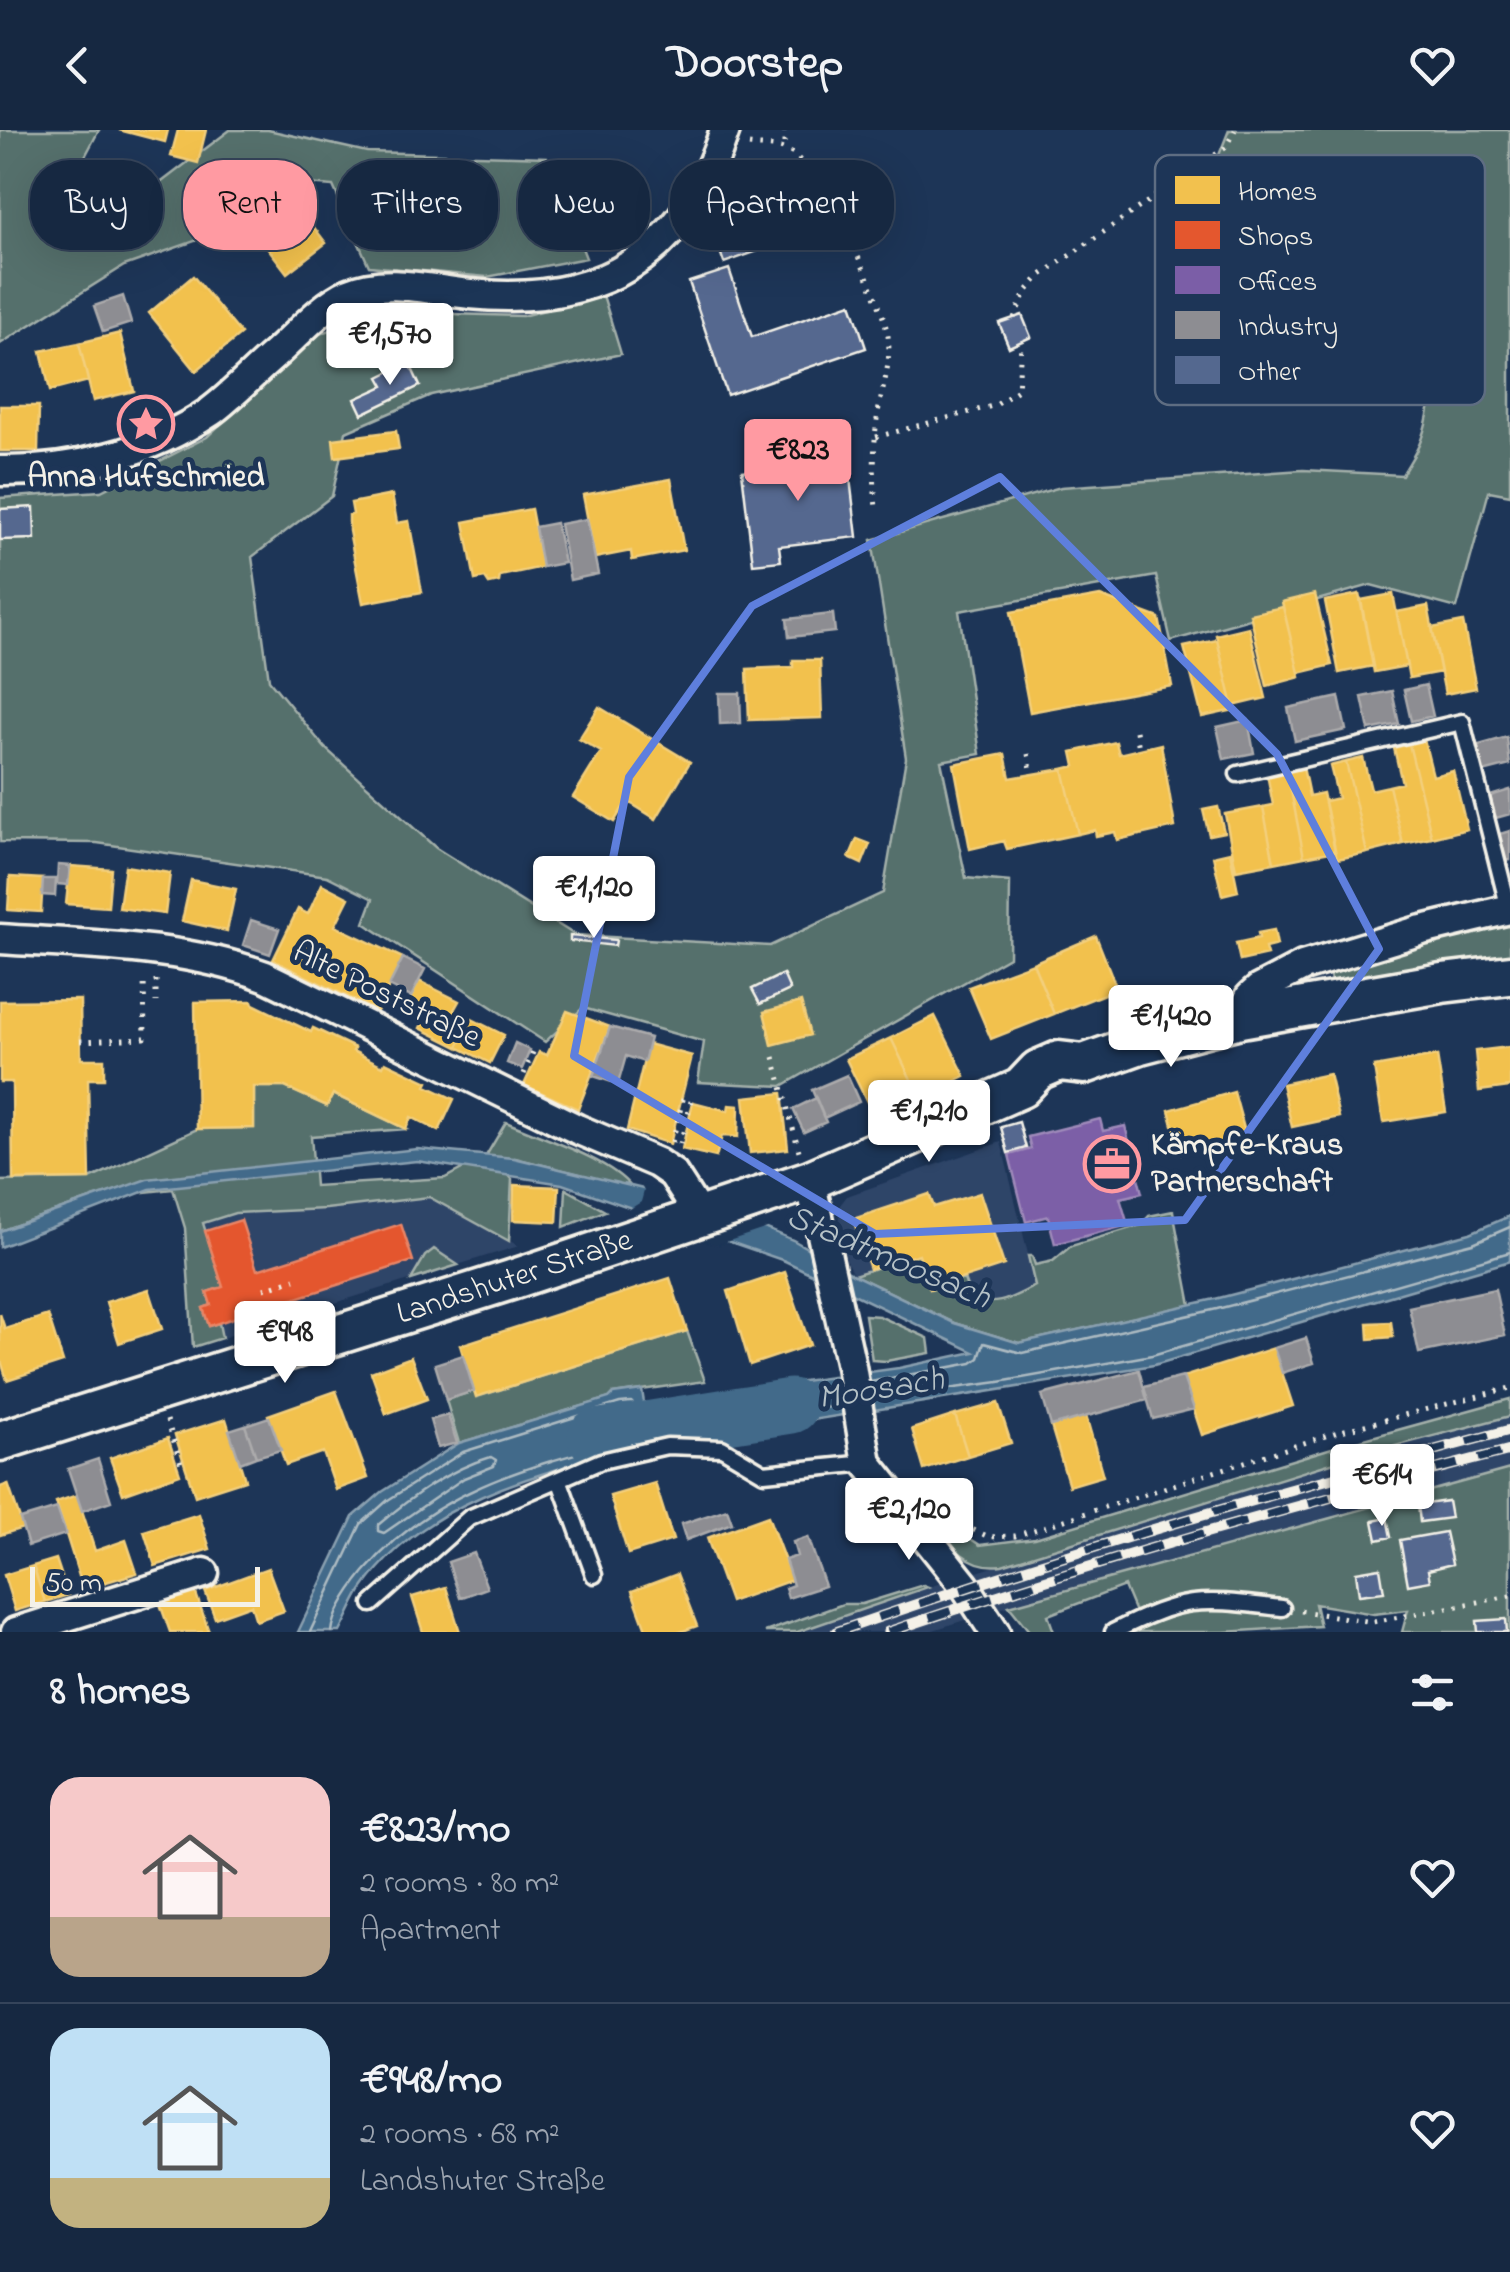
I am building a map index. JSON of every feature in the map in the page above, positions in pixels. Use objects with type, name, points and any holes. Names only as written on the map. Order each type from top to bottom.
[{"type":"main road","name":"Landshuter Straße","points":[[0,1441],[810,1180],[1021,1088],[1050,1090],[1068,1082],[1084,1064],[1140,1044],[1240,1018],[1510,974]]},
{"type":"street","points":[[0,472],[77,466],[145,444],[192,422],[221,403],[332,304],[360,289],[396,286],[518,296],[571,289],[609,278],[638,262],[672,232],[699,190],[723,136]]},
{"type":"street","points":[[1240,1018],[1259,989],[1303,966],[1509,909]]},
{"type":"street","name":"Alte Poststraße","points":[[0,938],[178,952],[239,967],[577,1128],[657,1164],[678,1166],[700,1216]]},
{"type":"street","points":[[810,1180],[851,1366],[867,1464],[976,1602],[995,1632]]},
{"type":"street","points":[[16,1632],[204,1572]]},
{"type":"lane","points":[[1238,774],[1462,722],[1509,909]]},
{"type":"lane","points":[[372,1604],[469,1518],[602,1462],[666,1446],[722,1448],[764,1473],[867,1464]]},
{"type":"lane","points":[[559,1479],[594,1575]]},
{"type":"lane","points":[[1113,1632],[1158,1610],[1192,1600],[1282,1608]]},
{"type":"path","points":[[784,130],[784,148]]},
{"type":"path","points":[[1215,155],[1225,148],[1235,130]]},
{"type":"path","points":[[723,136],[784,148],[798,157],[829,202],[876,296],[888,336],[888,376],[876,437],[876,510]]},
{"type":"path","points":[[1014,318],[1025,293],[1040,276],[1155,196]]},
{"type":"path","points":[[876,437],[996,405],[1018,390],[1021,344]]},
{"type":"path","points":[[1136,731],[1139,749]]},
{"type":"path","points":[[1028,754],[1032,774]]},
{"type":"path","points":[[80,1040],[145,1038],[144,969]]},
{"type":"path","points":[[156,971],[156,1002]]},
{"type":"path","points":[[518,1086],[534,1050]]},
{"type":"path","points":[[774,1058],[797,1144]]},
{"type":"path","points":[[670,1150],[684,1092]]},
{"type":"path","points":[[678,1166],[691,1101]]},
{"type":"path","points":[[264,1290],[294,1279]]},
{"type":"path","points":[[945,1513],[959,1526],[989,1537],[1015,1536],[1341,1431],[1510,1388]]},
{"type":"path","points":[[165,1413],[183,1470]]},
{"type":"path","points":[[1282,1608],[1373,1622],[1510,1596]]},
{"type":"highlighted area","points":[[1000,477],[1277,754],[1379,949],[1185,1220],[875,1234],[574,1056],[629,777],[752,606]]},
{"type":"shaded area","points":[[1001,1142],[1048,1337],[906,1301],[854,1275],[847,1263],[839,1219],[840,1205],[847,1196]]},
{"type":"shaded area","points":[[430,1197],[519,1246],[193,1347],[185,1228],[235,1213],[326,1209]]},
{"type":"shaded area","points":[[1510,1416],[1510,1469],[927,1632],[797,1632],[938,1584],[1338,1461]]},
{"type":"green space","points":[[0,130],[99,130],[83,160],[30,160],[30,250],[163,250],[163,181],[183,166],[183,245],[124,266],[0,344]]},
{"type":"green space","points":[[230,130],[268,130],[367,152],[547,157],[548,160],[518,160],[518,250],[583,250],[586,258],[487,277],[369,266],[362,250],[498,250],[498,160],[337,160],[337,195],[333,186],[317,185],[317,160],[191,160]]},
{"type":"green space","points":[[1229,130],[1510,130],[1510,495],[1489,491],[1457,608],[1371,585],[1171,641],[1156,576],[959,611],[980,754],[941,761],[966,878],[1010,882],[1009,957],[782,1086],[698,1082],[704,1042],[583,1008],[545,1042],[364,923],[373,899],[327,876],[97,843],[0,842],[0,498],[101,491],[207,437],[314,336],[380,312],[522,316],[603,295],[621,354],[431,395],[346,432],[332,496],[252,557],[269,680],[325,748],[436,848],[575,935],[770,946],[883,893],[906,758],[872,540],[1061,487],[1303,470],[1402,475],[1419,444],[1430,405],[1485,405],[1485,155],[1219,155]]},
{"type":"green space","points":[[1510,922],[1510,955],[1331,981],[1329,969]]},
{"type":"green space","points":[[254,1087],[285,1087],[327,1106],[333,1094],[406,1129],[311,1136],[315,1186],[445,1178],[486,1156],[506,1122],[591,1158],[631,1187],[515,1158],[507,1173],[512,1179],[509,1241],[429,1197],[326,1209],[235,1213],[203,1223],[223,1287],[207,1292],[211,1305],[203,1308],[209,1326],[219,1323],[222,1338],[193,1347],[185,1228],[173,1189],[96,1197],[0,1231],[0,1181],[90,1179],[197,1129],[254,1128]]},
{"type":"green space","points":[[566,1189],[605,1211],[564,1227]]},
{"type":"green space","points":[[1173,1211],[1191,1305],[1019,1343],[954,1323],[854,1275],[919,1254],[930,1289],[964,1279],[971,1299],[997,1302],[1035,1286],[1028,1256],[1032,1256],[1035,1265],[1053,1261],[1071,1246],[1141,1225],[1149,1216]]},
{"type":"green space","points":[[434,1249],[458,1265],[411,1280],[425,1256]]},
{"type":"green space","points":[[865,1315],[879,1316],[928,1338],[930,1353],[872,1360]]},
{"type":"green space","points":[[687,1331],[705,1381],[613,1394],[459,1443],[446,1400],[474,1391],[477,1397]]},
{"type":"green space","points":[[1510,1399],[1510,1416],[1338,1461],[1002,1565],[969,1559],[931,1518],[935,1516],[980,1545],[1035,1538]]},
{"type":"green space","points":[[1510,1469],[1510,1632],[1402,1632],[1408,1610],[1374,1614],[1315,1604],[1320,1626],[1138,1632],[1142,1629],[1124,1586],[1048,1615],[1054,1632],[1030,1632],[1009,1606]]},
{"type":"green space","points":[[923,1585],[928,1587],[797,1632],[765,1632],[843,1604],[862,1604]]},
{"type":"water","points":[[417,1149],[514,1158],[734,1215],[793,1240],[854,1275],[954,1323],[1019,1343],[1215,1299],[1470,1233],[1510,1216],[1510,1261],[1154,1365],[719,1435],[714,1393],[899,1368],[974,1352],[785,1261],[562,1184],[417,1161],[150,1189],[0,1247],[0,1231],[147,1179]]},
{"type":"water","points":[[642,1390],[644,1403],[666,1402],[671,1439],[544,1473],[460,1507],[422,1529],[389,1557],[361,1591],[340,1632],[298,1632],[353,1517],[382,1492],[459,1443],[613,1394]]},
{"type":"pier","points":[[640,1184],[735,1210],[773,1226],[717,1245],[707,1242],[625,1212],[641,1202],[644,1191]]},
{"type":"building: Homes","points":[[119,130],[168,130],[165,142]]},
{"type":"building: Homes","points":[[178,130],[206,130],[199,160],[171,156]]},
{"type":"building: Homes","points":[[317,231],[326,243],[317,250]]},
{"type":"building: Homes","points":[[269,250],[317,250],[287,273]]},
{"type":"building: Homes","points":[[193,276],[241,334],[196,371],[149,313]]},
{"type":"building: Homes","points":[[120,333],[134,391],[93,401],[79,343]]},
{"type":"building: Homes","points":[[79,343],[88,381],[50,391],[41,351]]},
{"type":"building: Homes","points":[[0,406],[39,406],[38,451],[0,451]]},
{"type":"building: Homes","points":[[396,431],[399,449],[335,457],[333,439]]},
{"type":"building: Homes","points":[[671,479],[684,550],[632,560],[631,551],[595,558],[583,495]]},
{"type":"building: Homes","points":[[392,495],[397,523],[409,521],[422,592],[363,603],[349,531],[351,503]]},
{"type":"building: Homes","points":[[531,509],[542,567],[500,576],[499,582],[489,584],[485,578],[475,580],[464,522]]},
{"type":"building: Homes","points":[[1315,594],[1332,665],[1299,673],[1282,602]]},
{"type":"building: Homes","points":[[1359,594],[1373,666],[1339,673],[1325,601]]},
{"type":"building: Homes","points":[[1393,594],[1407,666],[1374,672],[1361,600]]},
{"type":"building: Homes","points":[[1100,596],[1159,618],[1172,686],[1030,712],[1011,612]]},
{"type":"building: Homes","points":[[1428,606],[1441,672],[1409,678],[1397,612]]},
{"type":"building: Homes","points":[[1283,607],[1300,677],[1267,686],[1250,614]]},
{"type":"building: Homes","points":[[1463,622],[1476,688],[1445,694],[1432,628]]},
{"type":"building: Homes","points":[[1249,627],[1266,698],[1233,706],[1216,635]]},
{"type":"building: Homes","points":[[1217,640],[1234,710],[1202,717],[1184,647]]},
{"type":"building: Homes","points":[[793,660],[820,660],[822,718],[749,720],[747,669],[793,667]]},
{"type":"building: Homes","points":[[599,707],[690,762],[656,819],[627,801],[614,822],[573,797],[601,752],[579,739]]},
{"type":"building: Homes","points":[[1424,740],[1433,776],[1453,771],[1467,829],[1432,838],[1409,744]]},
{"type":"building: Homes","points":[[1116,742],[1119,754],[1161,744],[1175,827],[1117,840],[1115,832],[1096,836],[1095,830],[1078,834],[1063,769],[1075,766],[1072,752]]},
{"type":"building: Homes","points":[[1409,744],[1432,838],[1403,844],[1389,786],[1402,783],[1394,748]]},
{"type":"building: Homes","points":[[1005,754],[1010,778],[1063,769],[1078,834],[1007,849],[1004,841],[970,849],[954,764]]},
{"type":"building: Homes","points":[[1363,758],[1371,790],[1389,786],[1403,844],[1367,853],[1346,762]]},
{"type":"building: Homes","points":[[1346,762],[1367,853],[1337,859],[1325,801],[1338,798],[1330,766]]},
{"type":"building: Homes","points":[[1303,767],[1309,796],[1323,793],[1335,851],[1304,857],[1287,770]]},
{"type":"building: Homes","points":[[1287,770],[1304,857],[1274,863],[1263,807],[1273,805],[1267,774]]},
{"type":"building: Homes","points":[[1218,807],[1224,832],[1209,835],[1203,810]]},
{"type":"building: Homes","points":[[1263,807],[1274,863],[1236,870],[1225,814]]},
{"type":"building: Homes","points":[[857,839],[870,844],[862,864],[849,858]]},
{"type":"building: Homes","points":[[1230,852],[1238,891],[1222,895],[1213,856]]},
{"type":"building: Homes","points":[[70,866],[111,869],[108,907],[66,904]]},
{"type":"building: Homes","points":[[125,866],[170,873],[165,914],[119,908]]},
{"type":"building: Homes","points":[[10,877],[43,879],[41,912],[8,910]]},
{"type":"building: Homes","points":[[191,880],[236,889],[227,931],[182,921]]},
{"type":"building: Homes","points":[[322,884],[349,898],[335,926],[403,958],[377,1011],[273,960],[298,909],[308,914]]},
{"type":"building: Homes","points":[[1274,930],[1277,945],[1265,948],[1267,955],[1240,961],[1236,943]]},
{"type":"building: Homes","points":[[1096,936],[1117,989],[1054,1014],[1033,963]]},
{"type":"building: Homes","points":[[1033,963],[1054,1014],[991,1039],[969,987]]},
{"type":"building: Homes","points":[[419,981],[459,1001],[454,1010],[472,1019],[458,1047],[420,1028],[429,1011],[409,1002]]},
{"type":"building: Homes","points":[[80,1000],[81,1059],[104,1059],[104,1079],[88,1079],[90,1179],[13,1180],[12,1082],[0,1082],[0,1001]]},
{"type":"building: Homes","points":[[252,1001],[311,1032],[313,1028],[355,1048],[353,1051],[383,1066],[385,1062],[428,1082],[426,1086],[454,1099],[439,1131],[411,1117],[406,1129],[333,1094],[327,1106],[285,1087],[254,1087],[254,1128],[197,1129],[195,1002]]},
{"type":"building: Homes","points":[[801,1002],[810,1035],[772,1045],[764,1012]]},
{"type":"building: Homes","points":[[567,1011],[610,1027],[578,1109],[524,1085],[539,1052],[547,1055]]},
{"type":"building: Homes","points":[[935,1016],[965,1076],[920,1098],[891,1038]]},
{"type":"building: Homes","points":[[472,1019],[504,1035],[490,1063],[458,1047]]},
{"type":"building: Homes","points":[[891,1038],[920,1098],[876,1120],[846,1059]]},
{"type":"building: Homes","points":[[648,1044],[692,1056],[670,1144],[627,1130]]},
{"type":"building: Homes","points":[[1510,1047],[1510,1087],[1479,1091],[1475,1051]]},
{"type":"building: Homes","points":[[1437,1056],[1446,1112],[1383,1122],[1374,1067]]},
{"type":"building: Homes","points":[[1329,1074],[1339,1117],[1292,1127],[1282,1084]]},
{"type":"building: Homes","points":[[1234,1092],[1246,1136],[1181,1154],[1169,1110]]},
{"type":"building: Homes","points":[[782,1093],[788,1149],[750,1153],[744,1097]]},
{"type":"building: Homes","points":[[693,1102],[728,1111],[729,1105],[739,1106],[738,1137],[722,1136],[716,1157],[682,1149]]},
{"type":"building: Homes","points":[[514,1185],[559,1187],[557,1222],[513,1220]]},
{"type":"building: Homes","points":[[980,1193],[1004,1265],[930,1289],[919,1254],[870,1269],[853,1219],[929,1194],[934,1207]]},
{"type":"building: Homes","points":[[785,1272],[810,1345],[750,1365],[728,1291]]},
{"type":"building: Homes","points":[[670,1278],[687,1331],[476,1397],[460,1345]]},
{"type":"building: Homes","points":[[149,1289],[162,1329],[119,1343],[106,1302]]},
{"type":"building: Homes","points":[[0,1314],[5,1329],[48,1315],[63,1362],[7,1380],[0,1358]]},
{"type":"building: Homes","points":[[1391,1322],[1393,1337],[1369,1339],[1368,1323]]},
{"type":"building: Homes","points":[[1274,1348],[1293,1406],[1202,1435],[1183,1377]]},
{"type":"building: Homes","points":[[411,1357],[427,1399],[386,1414],[371,1372]]},
{"type":"building: Homes","points":[[336,1391],[368,1478],[336,1490],[323,1452],[286,1465],[268,1415]]},
{"type":"building: Homes","points":[[998,1403],[1011,1443],[968,1456],[955,1415]]},
{"type":"building: Homes","points":[[955,1415],[968,1456],[924,1470],[912,1429]]},
{"type":"building: Homes","points":[[1086,1416],[1103,1476],[1069,1486],[1051,1426]]},
{"type":"building: Homes","points":[[226,1419],[245,1480],[195,1496],[175,1435]]},
{"type":"building: Homes","points":[[168,1438],[180,1474],[123,1494],[110,1458]]},
{"type":"building: Homes","points":[[655,1483],[673,1540],[628,1554],[610,1496]]},
{"type":"building: Homes","points":[[8,1484],[23,1528],[0,1535],[0,1487]]},
{"type":"building: Homes","points":[[77,1495],[95,1551],[126,1540],[137,1573],[83,1589],[56,1502]]},
{"type":"building: Homes","points":[[199,1514],[210,1549],[155,1566],[144,1531]]},
{"type":"building: Homes","points":[[768,1516],[792,1580],[730,1602],[707,1538]]},
{"type":"building: Homes","points":[[56,1559],[68,1595],[45,1602],[33,1566]]},
{"type":"building: Homes","points":[[33,1566],[45,1602],[15,1611],[4,1575]]},
{"type":"building: Homes","points":[[268,1568],[284,1611],[256,1621],[251,1605],[215,1618],[205,1591]]},
{"type":"building: Homes","points":[[677,1574],[697,1626],[680,1632],[647,1632],[632,1591]]},
{"type":"building: Homes","points":[[446,1587],[460,1632],[423,1632],[412,1597]]},
{"type":"building: Homes","points":[[194,1588],[209,1632],[170,1632],[159,1601]]},
{"type":"building: Shops","points":[[241,1220],[257,1270],[401,1224],[413,1261],[209,1326],[203,1308],[211,1305],[207,1292],[223,1287],[205,1231]]},
{"type":"building: Offices","points":[[1100,1119],[1103,1131],[1125,1126],[1142,1193],[1120,1198],[1128,1225],[1055,1244],[1048,1216],[1026,1222],[1009,1155],[1031,1149],[1028,1137]]},
{"type":"building: Industry","points":[[123,296],[131,323],[103,332],[94,306]]},
{"type":"building: Industry","points":[[587,519],[598,574],[570,580],[560,524]]},
{"type":"building: Industry","points":[[556,523],[564,563],[542,567],[535,527]]},
{"type":"building: Industry","points":[[833,614],[835,632],[789,637],[787,619]]},
{"type":"building: Industry","points":[[1426,685],[1433,716],[1411,721],[1404,690]]},
{"type":"building: Industry","points":[[1392,691],[1399,724],[1369,730],[1362,697]]},
{"type":"building: Industry","points":[[719,693],[740,693],[741,723],[720,724]]},
{"type":"building: Industry","points":[[1339,697],[1346,730],[1295,741],[1288,708]]},
{"type":"building: Industry","points":[[1248,720],[1254,753],[1224,759],[1217,727]]},
{"type":"building: Industry","points":[[1507,737],[1510,765],[1483,772],[1475,746]]},
{"type":"building: Industry","points":[[1510,790],[1510,814],[1496,818],[1490,796]]},
{"type":"building: Industry","points":[[1510,831],[1510,860],[1504,861],[1496,835]]},
{"type":"building: Industry","points":[[58,865],[70,866],[68,885],[57,884]]},
{"type":"building: Industry","points":[[43,879],[56,879],[55,896],[42,895]]},
{"type":"building: Industry","points":[[251,920],[279,929],[270,954],[243,945]]},
{"type":"building: Industry","points":[[403,958],[425,969],[411,997],[389,986]]},
{"type":"building: Industry","points":[[610,1027],[650,1038],[644,1062],[626,1056],[618,1084],[593,1076]]},
{"type":"building: Industry","points":[[515,1043],[530,1050],[522,1069],[507,1063]]},
{"type":"building: Industry","points":[[847,1075],[859,1102],[824,1118],[812,1090]]},
{"type":"building: Industry","points":[[816,1098],[826,1122],[804,1132],[793,1109]]},
{"type":"building: Industry","points":[[1495,1289],[1505,1335],[1419,1353],[1409,1307]]},
{"type":"building: Industry","points":[[1306,1338],[1314,1363],[1282,1373],[1274,1348]]},
{"type":"building: Industry","points":[[463,1355],[474,1391],[446,1400],[435,1364]]},
{"type":"building: Industry","points":[[1139,1370],[1147,1400],[1051,1426],[1042,1395]]},
{"type":"building: Industry","points":[[1183,1377],[1194,1409],[1153,1419],[1144,1387]]},
{"type":"building: Industry","points":[[448,1415],[457,1443],[438,1448],[430,1420]]},
{"type":"building: Industry","points":[[269,1417],[281,1450],[256,1457],[245,1425]]},
{"type":"building: Industry","points":[[245,1425],[256,1457],[240,1463],[229,1430]]},
{"type":"building: Industry","points":[[98,1459],[111,1501],[82,1511],[68,1469]]},
{"type":"building: Industry","points":[[57,1508],[66,1534],[28,1546],[20,1519]]},
{"type":"building: Industry","points":[[727,1509],[732,1523],[686,1540],[681,1524]]},
{"type":"building: Industry","points":[[808,1537],[825,1586],[788,1598],[785,1588],[793,1585],[785,1560],[797,1556],[793,1542]]},
{"type":"building: Industry","points":[[474,1553],[487,1588],[460,1598],[448,1562]]},
{"type":"building: Other","points":[[720,250],[761,250],[724,263]]},
{"type":"building: Other","points":[[729,269],[752,337],[851,303],[866,348],[727,395],[689,282]]},
{"type":"building: Other","points":[[1022,315],[1031,337],[1009,347],[999,323]]},
{"type":"building: Other","points":[[409,362],[420,386],[362,414],[355,399],[384,386],[379,377]]},
{"type":"building: Other","points":[[847,453],[857,537],[779,546],[781,561],[753,564],[742,471],[770,467],[769,462]]},
{"type":"building: Other","points":[[34,507],[35,539],[0,540],[0,509]]},
{"type":"building: Other","points":[[570,936],[616,940],[615,946],[570,941]]},
{"type":"building: Other","points":[[783,974],[790,990],[760,1004],[752,989]]},
{"type":"building: Other","points":[[1019,1122],[1026,1148],[1008,1153],[1001,1127]]},
{"type":"building: Other","points":[[1448,1501],[1451,1518],[1420,1522],[1418,1505]]},
{"type":"building: Other","points":[[1387,1518],[1391,1537],[1377,1540],[1373,1521]]},
{"type":"building: Other","points":[[1445,1532],[1452,1564],[1428,1570],[1430,1581],[1408,1585],[1400,1540]]},
{"type":"building: Other","points":[[1380,1568],[1384,1592],[1359,1595],[1356,1572]]},
{"type":"building: Other","points":[[1506,1619],[1507,1632],[1478,1632],[1477,1621]]},
{"type":"waterway","name":"Moosach","points":[[595,1437],[791,1406]]},
{"type":"railway","points":[[836,1632],[1171,1524],[1510,1430]]},
{"type":"railway","points":[[888,1632],[1197,1535],[1510,1450]]},
{"type":"place","name":"Anna Hufschmied","points":[[146,424]]},
{"type":"place","name":"Kämpfe-Kraus Partnerschaft","points":[[1112,1164]]},
{"type":"water label","name":"Stadtmoosach","points":[[888,1258]]}]
